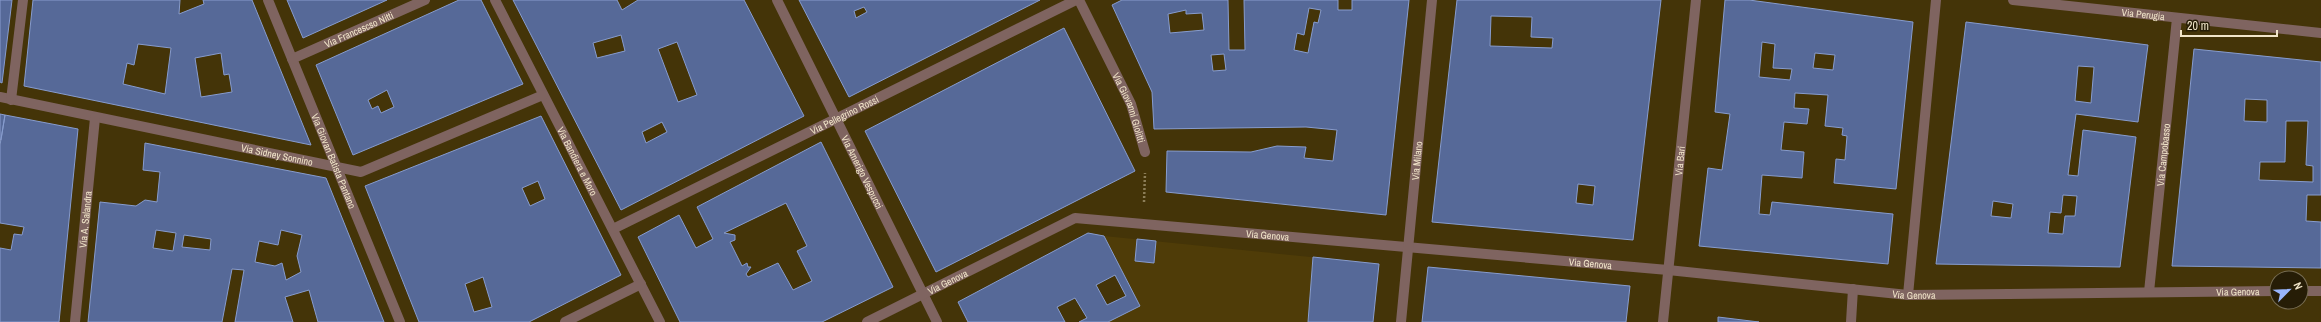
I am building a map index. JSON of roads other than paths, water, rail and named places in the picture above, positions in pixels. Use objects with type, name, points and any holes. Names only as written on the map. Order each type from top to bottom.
[{"type":"street","points":[[10,100],[22,0]]},
{"type":"street","name":"Via Giovan Batista Pantano","points":[[268,0],[400,322]]},
{"type":"street","name":"Via Francescso Nitti","points":[[292,59],[425,0]]},
{"type":"street","name":"Via Bandiera e Moro","points":[[494,0],[660,322]]},
{"type":"street","name":"Via Amerigo Vespucci","points":[[777,0],[837,118],[937,322]]},
{"type":"street","name":"Via Pellegrino Rossi","points":[[613,229],[1076,0]]},
{"type":"street","name":"Via Giovanni Giolitti","points":[[1079,0],[1131,104],[1146,152]]},
{"type":"street","name":"Via Milano","points":[[1401,322],[1432,0]]},
{"type":"street","name":"Via Bari","points":[[1663,322],[1696,0]]},
{"type":"street","points":[[1908,294],[1936,0]]},
{"type":"street","name":"Via Perugia","points":[[2013,0],[2321,33]]},
{"type":"street","name":"Via Campobasso","points":[[2148,292],[2177,18]]},
{"type":"street","name":"Via Sidney Sonnino","points":[[0,98],[361,172],[543,95]]},
{"type":"street","name":"Via A. Salandra","points":[[75,322],[95,118]]},
{"type":"street","name":"Via Genova","points":[[867,322],[1075,218],[1668,270],[1908,294],[2269,291]]},
{"type":"street","points":[[565,322],[641,284]]},
{"type":"street","points":[[1851,322],[1853,289]]},
{"type":"street","points":[[2309,291],[2321,291]]}]
